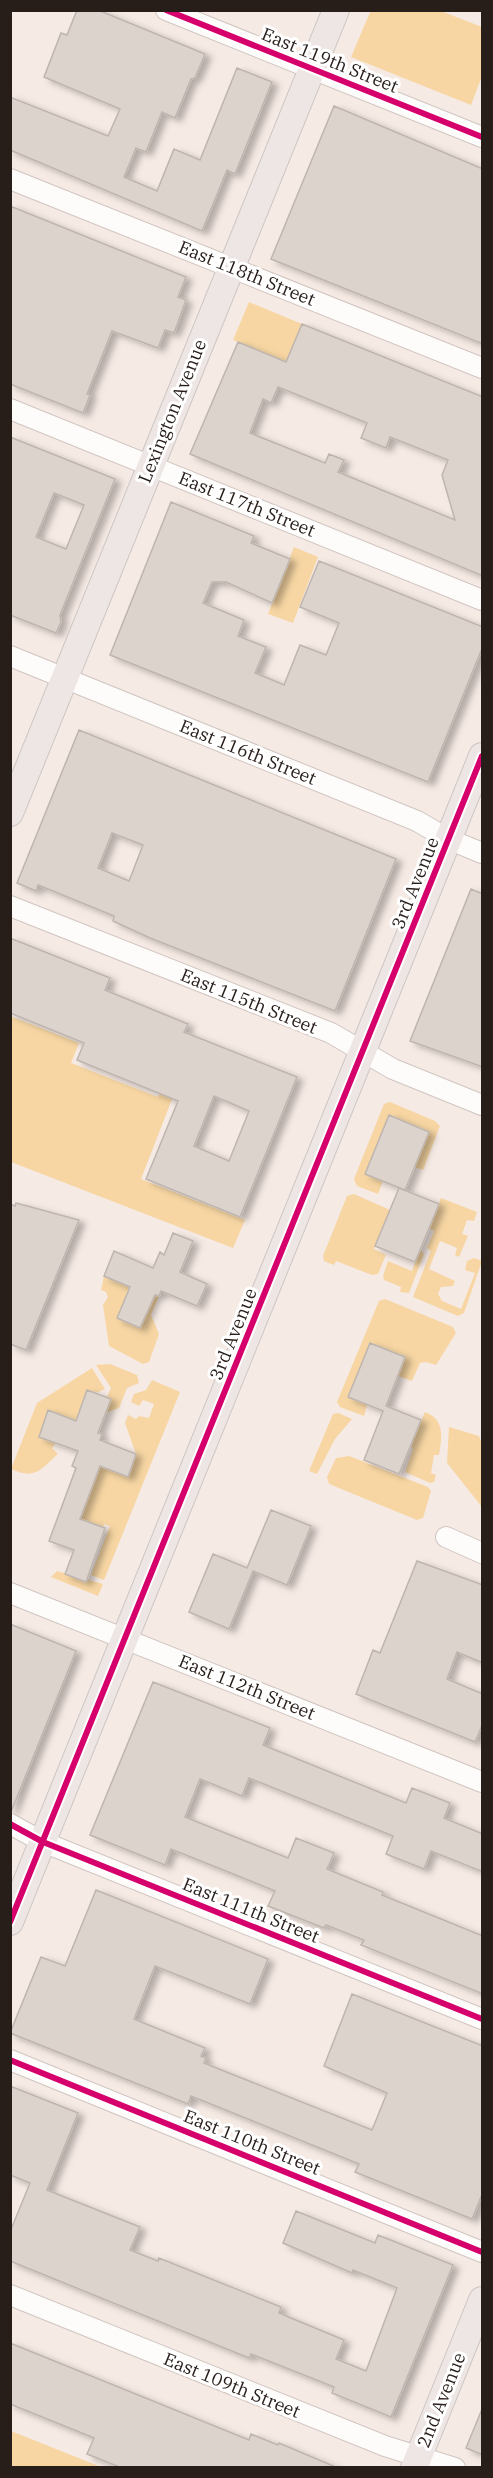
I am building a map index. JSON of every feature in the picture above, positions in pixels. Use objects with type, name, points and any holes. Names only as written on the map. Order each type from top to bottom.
[{"type":"main road","name":"Lexington Avenue","points":[[10,813],[336,10]]},
{"type":"main road","name":"3rd Avenue","points":[[10,1922],[483,756]]},
{"type":"main road","name":"2nd Avenue","points":[[416,2462],[483,2300]]},
{"type":"street","name":"East 119th Street","points":[[165,10],[483,137]]},
{"type":"street","name":"East 118th Street","points":[[10,179],[483,368]]},
{"type":"street","name":"East 117th Street","points":[[10,409],[483,600]]},
{"type":"street","name":"East 116th Street","points":[[10,656],[417,821],[448,839],[483,853]]},
{"type":"street","name":"East 115th Street","points":[[10,906],[331,1033],[393,1069],[483,1105]]},
{"type":"street","points":[[446,1537],[483,1553]]},
{"type":"street","name":"East 112th Street","points":[[10,1593],[483,1782]]},
{"type":"street","name":"East 111th Street","points":[[10,1824],[43,1842],[483,2019]]},
{"type":"street","name":"East 110th Street","points":[[10,2061],[483,2252]]},
{"type":"street","name":"East 109th Street","points":[[10,2295],[385,2446],[416,2462],[455,2468]]},
{"type":"shaded area","points":[[371,10],[441,11],[482,27],[482,76],[471,105],[351,57]]},
{"type":"shaded area","points":[[249,302],[302,324],[287,362],[233,340]]},
{"type":"shaded area","points":[[294,547],[318,557],[293,623],[268,614]]},
{"type":"shaded area","points":[[10,1016],[79,1043],[71,1063],[158,1097],[169,1071],[181,1076],[141,1179],[245,1220],[233,1248],[11,1162]]},
{"type":"shaded area","points":[[390,1102],[435,1121],[440,1126],[423,1170],[414,1167],[428,1132],[389,1115],[365,1173],[383,1181],[378,1194],[357,1186],[354,1179],[384,1104]]},
{"type":"shaded area","points":[[354,1194],[390,1210],[374,1249],[386,1255],[378,1274],[372,1275],[336,1261],[334,1265],[324,1261],[323,1256],[347,1196]]},
{"type":"shaded area","points":[[441,1198],[477,1212],[474,1221],[467,1220],[462,1234],[468,1236],[459,1257],[455,1255],[457,1248],[440,1241],[429,1269],[455,1281],[453,1286],[441,1287],[438,1294],[442,1301],[461,1309],[475,1273],[465,1270],[467,1261],[474,1258],[482,1261],[464,1313],[458,1316],[413,1297],[431,1251],[427,1248],[434,1231],[429,1228]]},
{"type":"shaded area","points":[[420,1249],[424,1254],[409,1293],[400,1292],[401,1287],[384,1280],[383,1276],[388,1261],[412,1271]]},
{"type":"shaded area","points":[[104,1276],[130,1287],[140,1328],[155,1295],[159,1296],[151,1315],[159,1334],[149,1362],[143,1364],[109,1346],[103,1305],[108,1297],[106,1292],[101,1290]]},
{"type":"shaded area","points":[[385,1299],[453,1327],[456,1333],[436,1365],[420,1363],[412,1381],[398,1376],[405,1357],[370,1344],[349,1397],[367,1405],[364,1416],[340,1407],[337,1402],[379,1301]]},
{"type":"shaded area","points":[[110,1364],[137,1375],[139,1383],[127,1388],[119,1408],[105,1413],[111,1399],[107,1397],[111,1388],[96,1365]]},
{"type":"shaded area","points":[[92,1368],[105,1389],[96,1393],[87,1390],[76,1421],[48,1411],[39,1436],[56,1443],[52,1448],[58,1454],[37,1472],[26,1474],[11,1469],[37,1403]]},
{"type":"shaded area","points":[[152,1380],[180,1392],[104,1580],[91,1575],[110,1526],[104,1524],[103,1528],[80,1519],[100,1466],[128,1476],[136,1454],[125,1423],[128,1415],[136,1419],[139,1416],[149,1418],[154,1404],[143,1400],[139,1406],[131,1402],[134,1394],[146,1390]]},
{"type":"shaded area","points":[[425,1412],[436,1419],[441,1429],[439,1455],[434,1455],[431,1473],[436,1475],[434,1482],[430,1483],[405,1472],[413,1449],[411,1446]]},
{"type":"shaded area","points":[[338,1413],[352,1419],[335,1439],[317,1474],[309,1471],[333,1414]]},
{"type":"shaded area","points":[[449,1427],[479,1436],[482,1444],[482,1507],[447,1463]]},
{"type":"shaded area","points":[[349,1456],[428,1487],[431,1491],[423,1518],[417,1520],[329,1484],[327,1477],[336,1458]]},
{"type":"shaded area","points":[[57,1571],[103,1584],[98,1596],[51,1577]]},
{"type":"shaded area","points":[[11,2431],[101,2467],[11,2467]]},
{"type":"building","points":[[77,10],[98,10],[205,54],[195,78],[191,79],[175,118],[162,112],[146,152],[136,148],[124,177],[157,191],[174,149],[200,160],[237,68],[272,82],[235,174],[227,170],[202,231],[10,150],[10,97],[108,136],[120,109],[44,77],[61,33],[67,35]]},
{"type":"building","points":[[334,106],[483,169],[483,344],[271,259]]},
{"type":"building","points":[[10,206],[186,277],[178,297],[186,300],[174,333],[165,330],[158,348],[112,331],[87,394],[90,395],[83,413],[10,384]]},
{"type":"building","points":[[302,324],[483,397],[483,576],[190,454],[238,342],[286,362]],"holes":[[[278,387],[367,423],[361,438],[386,448],[390,437],[448,460],[442,475],[455,520],[338,472],[344,460],[329,454],[325,463],[250,433],[263,399],[271,403]]]},
{"type":"building","points":[[10,437],[115,479],[60,615],[61,622],[56,633],[10,615]],"holes":[[[54,493],[84,505],[66,549],[36,537]]]},
{"type":"building","points":[[171,502],[254,536],[251,543],[290,559],[272,603],[226,582],[212,582],[203,603],[244,620],[238,636],[266,647],[255,673],[284,685],[300,645],[326,655],[339,623],[300,607],[319,561],[483,627],[483,646],[428,782],[110,655]]},
{"type":"building","points":[[79,730],[396,859],[335,1011],[150,938],[113,921],[114,916],[48,889],[38,885],[36,891],[17,883]],"holes":[[[112,833],[143,845],[129,881],[98,868]]]},
{"type":"building","points":[[471,889],[483,894],[483,1067],[410,1041]]},
{"type":"building","points":[[10,938],[110,978],[105,990],[188,1024],[184,1032],[297,1077],[240,1217],[146,1179],[178,1101],[77,1060],[84,1043],[10,1013]],"holes":[[[214,1096],[249,1111],[229,1161],[194,1146]]]},
{"type":"building","points":[[389,1115],[429,1132],[405,1190],[365,1174]]},
{"type":"building","points":[[399,1188],[439,1204],[415,1262],[375,1246]]},
{"type":"building","points":[[16,1203],[79,1220],[26,1350],[10,1344],[10,1204],[15,1206]]},
{"type":"building","points":[[173,1233],[193,1241],[180,1272],[207,1284],[197,1306],[161,1291],[159,1296],[155,1295],[140,1328],[117,1318],[130,1287],[104,1276],[114,1251],[153,1268],[160,1252],[164,1255]]},
{"type":"building","points":[[370,1343],[405,1357],[386,1406],[421,1420],[399,1474],[364,1460],[383,1411],[348,1397]]},
{"type":"building","points":[[87,1390],[111,1399],[98,1433],[102,1434],[100,1440],[136,1454],[128,1477],[100,1466],[80,1519],[105,1528],[86,1582],[65,1574],[74,1550],[49,1541],[76,1468],[72,1466],[78,1451],[39,1437],[48,1410],[76,1421]]},
{"type":"building","points":[[271,1510],[311,1526],[287,1585],[253,1571],[229,1629],[189,1612],[213,1554],[247,1568]]},
{"type":"building","points":[[417,1561],[483,1585],[483,1663],[457,1652],[447,1679],[483,1694],[483,1723],[475,1742],[356,1694],[373,1650],[380,1653]]},
{"type":"building","points":[[10,1624],[76,1651],[11,1812],[10,1812]]},
{"type":"building","points":[[153,1682],[270,1728],[263,1745],[406,1803],[412,1788],[450,1803],[444,1818],[483,1834],[483,1872],[431,1851],[424,1869],[386,1854],[393,1836],[249,1778],[242,1796],[200,1779],[185,1817],[288,1858],[296,1838],[334,1853],[327,1869],[383,1892],[382,1895],[483,1936],[483,1994],[361,1945],[364,1940],[326,1925],[324,1928],[268,1906],[275,1891],[258,1884],[171,1849],[165,1865],[90,1835]]},
{"type":"building","points":[[96,1890],[268,1959],[250,2004],[155,1966],[134,2019],[205,2048],[201,2056],[206,2058],[204,2063],[372,2130],[387,2093],[324,2066],[352,1994],[483,2046],[483,2192],[472,2219],[355,2172],[359,2164],[191,2096],[188,2104],[10,2033],[41,1957],[65,1966]]},
{"type":"building","points":[[10,2086],[78,2113],[47,2190],[140,2227],[130,2250],[158,2261],[159,2258],[281,2307],[279,2313],[344,2340],[336,2359],[366,2371],[397,2288],[353,2270],[352,2273],[283,2243],[296,2211],[375,2243],[378,2235],[453,2265],[391,2417],[332,2393],[334,2387],[251,2354],[249,2358],[10,2261],[10,2232],[30,2183],[10,2175]]},
{"type":"building","points":[[10,2343],[249,2440],[251,2434],[278,2445],[279,2443],[338,2468],[122,2468],[87,2454],[94,2438],[10,2404]]},
{"type":"building","points":[[483,2410],[483,2455],[466,2448]]},
{"type":"cycle path","points":[[166,10],[482,137]]},
{"type":"cycle path","points":[[10,1922],[482,756]]},
{"type":"cycle path","points":[[10,1824],[43,1842],[482,2019]]},
{"type":"cycle path","points":[[10,2060],[482,2252]]}]
